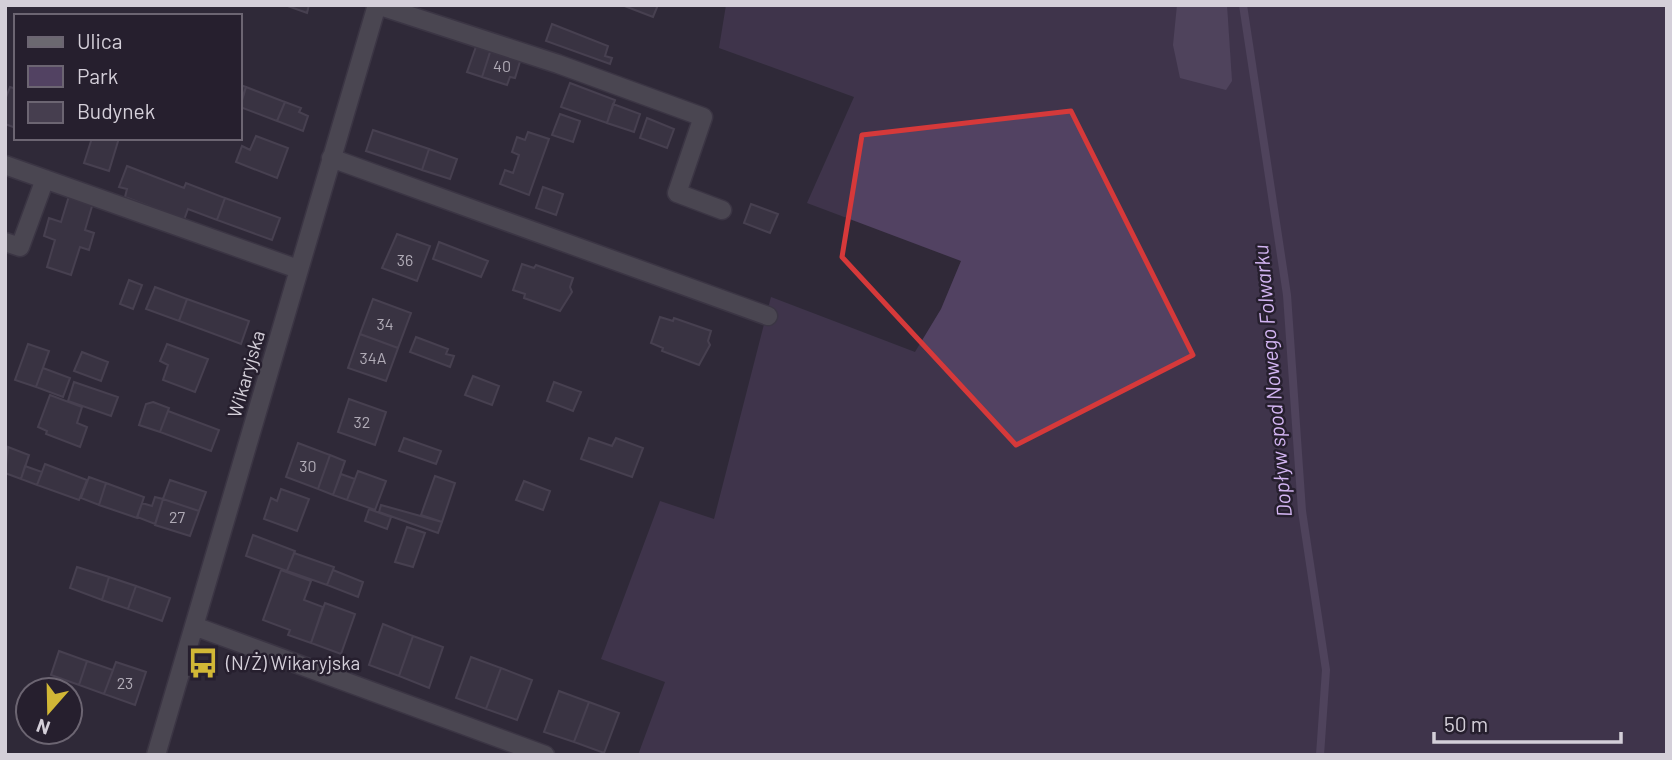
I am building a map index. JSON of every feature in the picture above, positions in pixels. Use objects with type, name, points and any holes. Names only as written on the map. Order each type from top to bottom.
[{"type":"street","name":"Wikaryjska","points":[[156,755],[377,5]]},
{"type":"street","points":[[377,5],[558,64],[703,117],[677,193],[722,210]]},
{"type":"street","points":[[331,158],[768,316]]},
{"type":"street","points":[[5,165],[298,269]]},
{"type":"street","points":[[5,242],[20,247],[45,178]]},
{"type":"street","points":[[194,626],[545,755]]},
{"type":"highlighted area","points":[[1071,111],[1193,355],[1016,445],[842,257],[862,135]]},
{"type":"green space","points":[[726,5],[1667,5],[1667,755],[638,755],[665,682],[601,659],[660,501],[714,519],[771,297],[915,352],[941,309],[961,261],[807,203],[854,97],[719,48]]},
{"type":"shaded area","points":[[1177,5],[1227,5],[1232,81],[1226,90],[1180,78],[1173,45]]},
{"type":"building","points":[[285,5],[309,5],[307,13]]},
{"type":"building","points":[[622,5],[658,5],[653,17]]},
{"type":"building","points":[[552,24],[608,46],[605,56],[612,58],[610,64],[546,41]]},
{"type":"building","points":[[478,41],[492,46],[482,77],[467,72]]},
{"type":"building","points":[[492,46],[522,55],[515,78],[510,77],[507,85],[482,77]]},
{"type":"building","points":[[570,83],[615,100],[607,123],[561,107]]},
{"type":"building","points":[[10,87],[14,88],[14,127],[5,124],[5,100]]},
{"type":"building","points":[[246,87],[285,102],[277,121],[242,108]]},
{"type":"building","points":[[285,102],[301,108],[299,112],[308,116],[303,131],[277,121]]},
{"type":"building","points":[[613,104],[640,114],[634,132],[607,123]]},
{"type":"building","points":[[560,114],[580,121],[573,142],[552,135]]},
{"type":"building","points":[[647,118],[674,129],[667,148],[640,138]]},
{"type":"building","points":[[373,130],[429,149],[422,170],[366,151]]},
{"type":"building","points":[[528,132],[549,139],[529,195],[500,184],[505,170],[513,173],[519,155],[512,152],[517,137],[525,140]]},
{"type":"building","points":[[256,136],[288,148],[277,178],[236,162],[242,146],[250,150]]},
{"type":"building","points":[[91,140],[118,140],[109,171],[84,163]]},
{"type":"building","points":[[429,149],[457,159],[450,179],[422,170]]},
{"type":"building","points":[[127,166],[184,188],[186,183],[225,198],[217,220],[188,209],[184,220],[125,197],[127,189],[119,187]]},
{"type":"building","points":[[543,187],[563,194],[556,215],[536,208]]},
{"type":"building","points":[[69,196],[93,203],[85,230],[94,233],[89,250],[80,247],[71,275],[47,267],[55,240],[44,236],[49,218],[61,222]]},
{"type":"building","points":[[225,198],[280,218],[272,240],[217,220]]},
{"type":"building","points":[[751,204],[778,214],[770,233],[744,223]]},
{"type":"building","points":[[397,234],[430,246],[417,281],[382,268]]},
{"type":"building","points":[[439,242],[488,261],[481,277],[433,259]]},
{"type":"building","points":[[522,264],[534,268],[536,265],[573,278],[570,287],[572,292],[560,311],[524,298],[525,294],[513,290]]},
{"type":"building","points":[[129,280],[142,285],[133,309],[120,304]]},
{"type":"building","points":[[155,287],[187,299],[179,321],[146,309]]},
{"type":"building","points":[[187,299],[249,321],[241,344],[179,321]]},
{"type":"building","points":[[373,299],[411,313],[398,348],[360,334]]},
{"type":"building","points":[[660,317],[673,321],[674,318],[711,331],[708,341],[710,345],[699,365],[662,351],[663,348],[651,343]]},
{"type":"building","points":[[360,334],[398,348],[386,381],[348,368]]},
{"type":"building","points":[[416,337],[448,349],[446,354],[454,356],[450,367],[410,352]]},
{"type":"building","points":[[28,344],[49,351],[36,387],[15,380]]},
{"type":"building","points":[[167,344],[208,359],[195,392],[163,380],[168,365],[160,361]]},
{"type":"building","points":[[82,352],[108,362],[101,381],[74,371]]},
{"type":"building","points":[[43,368],[70,378],[63,397],[36,387]]},
{"type":"building","points":[[473,376],[499,386],[492,405],[465,395]]},
{"type":"building","points":[[74,382],[118,397],[111,416],[68,401]]},
{"type":"building","points":[[554,382],[581,392],[573,411],[547,401]]},
{"type":"building","points":[[50,395],[82,407],[77,423],[87,427],[80,447],[46,434],[47,431],[38,427]]},
{"type":"building","points":[[349,399],[386,412],[375,445],[338,432]]},
{"type":"building","points":[[153,402],[169,408],[160,432],[139,425],[146,404]]},
{"type":"building","points":[[168,411],[219,430],[211,451],[160,432]]},
{"type":"building","points":[[404,438],[441,451],[436,464],[399,451]]},
{"type":"building","points":[[589,438],[612,446],[616,438],[643,448],[632,477],[581,459]]},
{"type":"building","points":[[298,443],[330,455],[318,489],[286,477]]},
{"type":"building","points":[[8,447],[29,455],[21,479],[5,473]]},
{"type":"building","points":[[330,455],[345,461],[333,495],[318,489]]},
{"type":"building","points":[[45,464],[87,480],[79,500],[37,485]]},
{"type":"building","points":[[25,466],[42,472],[37,485],[21,479]]},
{"type":"building","points":[[358,471],[386,481],[375,510],[347,500]]},
{"type":"building","points":[[341,474],[355,479],[347,500],[333,495]]},
{"type":"building","points":[[435,476],[455,483],[442,522],[421,515]]},
{"type":"building","points":[[89,477],[106,483],[99,505],[81,498]]},
{"type":"building","points":[[170,480],[206,492],[199,511],[163,499]]},
{"type":"building","points":[[524,481],[550,491],[543,510],[516,500]]},
{"type":"building","points":[[106,483],[144,497],[137,518],[99,505]]},
{"type":"building","points":[[281,489],[309,499],[297,531],[264,519],[271,498],[277,501]]},
{"type":"building","points":[[155,497],[163,499],[155,524],[137,517],[142,503],[152,506]]},
{"type":"building","points":[[163,499],[199,511],[190,536],[155,525]]},
{"type":"building","points":[[381,505],[442,522],[438,533],[379,512]]},
{"type":"building","points":[[369,509],[391,517],[387,529],[365,521]]},
{"type":"building","points":[[407,527],[425,533],[413,567],[395,562]]},
{"type":"building","points":[[253,535],[295,551],[287,571],[246,556]]},
{"type":"building","points":[[294,553],[334,567],[327,585],[287,571]]},
{"type":"building","points":[[77,567],[109,577],[102,600],[70,588]]},
{"type":"building","points":[[281,570],[311,581],[304,600],[323,607],[311,643],[288,635],[290,630],[263,620]]},
{"type":"building","points":[[333,570],[363,582],[358,597],[327,585]]},
{"type":"building","points":[[109,577],[136,586],[128,609],[102,600]]},
{"type":"building","points":[[136,586],[170,598],[162,621],[128,609]]},
{"type":"building","points":[[325,603],[355,614],[341,654],[311,643]]},
{"type":"building","points":[[383,624],[413,636],[399,676],[369,665]]},
{"type":"building","points":[[413,636],[443,647],[429,688],[399,676]]},
{"type":"building","points":[[59,651],[87,661],[82,676],[51,675]]},
{"type":"building","points":[[471,657],[501,668],[486,709],[456,698]]},
{"type":"building","points":[[87,661],[113,670],[104,694],[84,687],[82,676]]},
{"type":"building","points":[[116,662],[146,672],[135,705],[104,694]]},
{"type":"building","points":[[501,668],[532,680],[517,720],[486,709]]},
{"type":"building","points":[[559,691],[589,702],[574,742],[544,732]]},
{"type":"building","points":[[589,702],[619,713],[604,753],[574,742]]},
{"type":"waterway","name":"Dopływ spod Nowego Folwarku","points":[[1243,5],[1287,295],[1302,511],[1326,670],[1320,755]]},
{"type":"place","name":"(N/Ż) Wikaryjska","points":[[203,663]]}]
